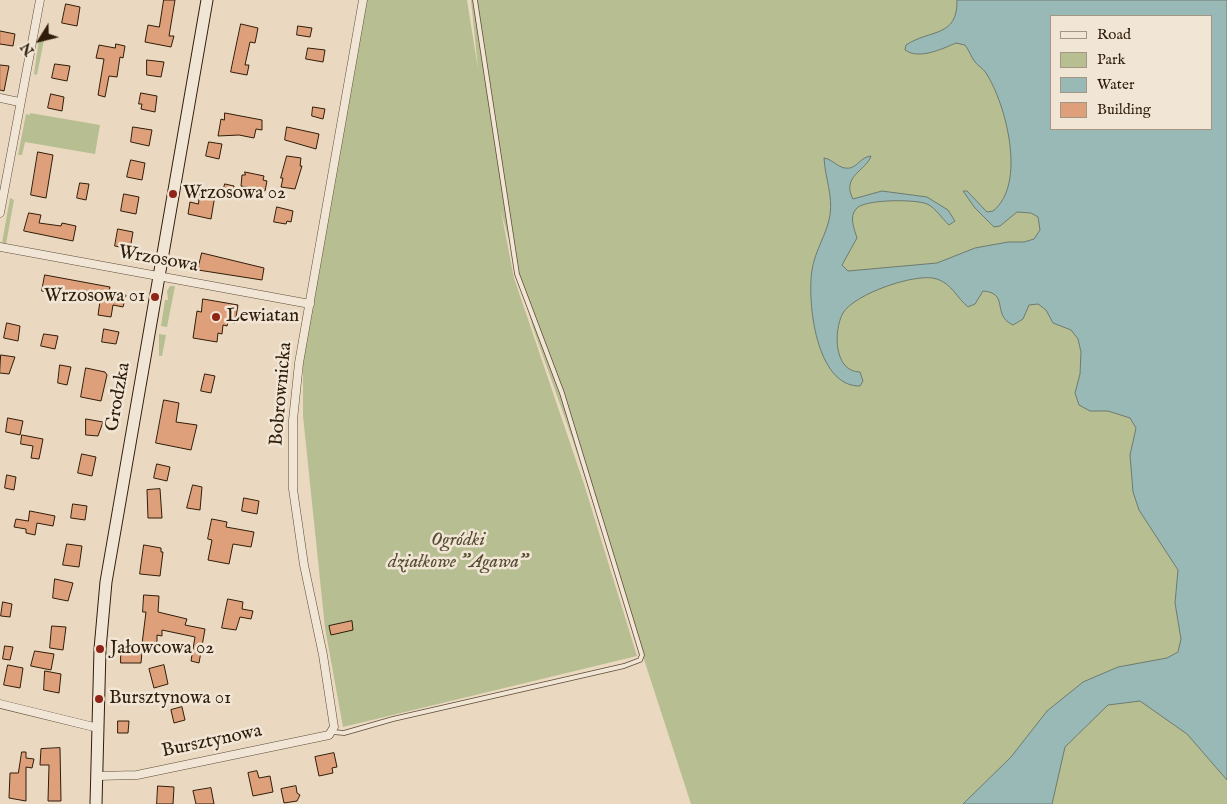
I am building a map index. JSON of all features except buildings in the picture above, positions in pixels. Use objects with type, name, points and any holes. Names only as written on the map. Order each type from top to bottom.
[{"type":"street","points":[[0,213],[40,0]]},
{"type":"street","name":"Grodzka","points":[[96,804],[100,649],[106,582],[207,0]]},
{"type":"street","name":"Bobrownicka","points":[[333,732],[334,722],[323,655],[304,565],[293,489],[294,402],[363,0]]},
{"type":"street","points":[[0,98],[20,102]]},
{"type":"street","name":"Wrzosowa","points":[[0,247],[310,304]]},
{"type":"street","points":[[0,704],[98,728]]},
{"type":"street","name":"Bursztynowa","points":[[97,776],[137,774],[329,735],[333,732]]},
{"type":"lane","points":[[333,732],[344,733],[393,719],[624,666],[640,660],[642,655],[562,393],[517,274],[475,0]]},
{"type":"green space","name":"Ogródki działkowe \"Agawa\"","points":[[366,0],[467,0],[478,69],[471,0],[1227,0],[1227,804],[691,804],[572,438],[533,328],[501,211],[514,278],[584,484],[637,656],[343,727],[325,628],[303,416],[303,363]]},
{"type":"green space","points":[[39,39],[44,40],[37,75],[34,74]]},
{"type":"green space","points":[[30,113],[100,125],[95,154],[25,142],[22,155],[18,155],[26,114],[30,115]]},
{"type":"green space","points":[[10,198],[14,200],[6,244],[2,243]]},
{"type":"green space","points":[[170,286],[175,286],[167,327],[161,326],[165,300],[168,300],[167,291]]},
{"type":"green space","points":[[159,334],[166,335],[162,356],[159,356]]},
{"type":"water","points":[[957,0],[1227,0],[1227,780],[1187,734],[1140,701],[1108,705],[1065,747],[1052,804],[963,804],[1011,757],[1047,711],[1083,682],[1118,667],[1167,658],[1178,652],[1181,639],[1175,603],[1178,570],[1139,510],[1133,492],[1130,455],[1136,428],[1130,418],[1108,411],[1090,411],[1079,405],[1075,393],[1080,374],[1081,352],[1078,339],[1071,330],[1053,323],[1046,310],[1038,304],[1029,305],[1023,319],[1013,325],[1003,316],[999,300],[991,293],[983,291],[975,304],[968,307],[947,284],[937,279],[915,279],[901,282],[872,292],[849,306],[843,313],[838,330],[838,349],[845,365],[851,370],[860,372],[863,381],[860,386],[845,383],[833,373],[824,358],[813,321],[811,284],[812,270],[831,208],[824,158],[839,166],[850,168],[871,156],[852,179],[850,191],[853,199],[882,191],[927,197],[948,210],[955,221],[949,225],[933,208],[921,202],[890,201],[868,203],[861,206],[856,209],[853,215],[857,238],[842,265],[848,271],[937,263],[975,248],[1034,239],[1040,230],[1038,217],[1031,213],[1017,212],[1000,226],[994,227],[975,208],[963,191],[967,191],[987,212],[993,211],[1003,199],[1009,182],[1011,164],[1010,144],[1006,123],[993,87],[985,71],[975,62],[965,45],[956,43],[924,54],[911,53],[905,50],[906,45],[941,31],[953,21]]},
{"type":"place","name":"Wrzosowa 02","points":[[173,194]]},
{"type":"place","name":"Wrzosowa 01","points":[[155,297]]},
{"type":"place","name":"Lewiatan","points":[[216,317]]},
{"type":"place","name":"Jałowcowa 02","points":[[100,649]]},
{"type":"place","name":"Bursztynowa 01","points":[[99,699]]}]
